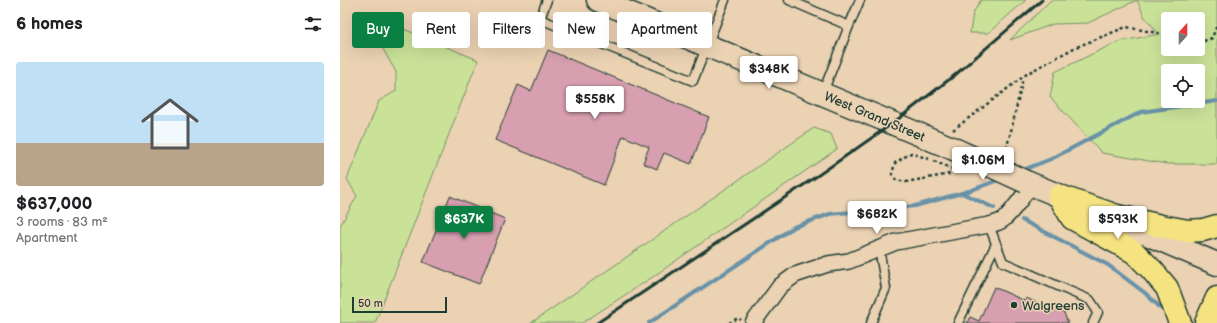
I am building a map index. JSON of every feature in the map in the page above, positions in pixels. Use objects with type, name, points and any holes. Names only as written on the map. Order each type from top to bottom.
[{"type":"main road","name":"West Grand Street","points":[[598,0],[627,12]]},
{"type":"main road","name":"West Grand Street","points":[[712,48],[1217,264]]},
{"type":"main road","points":[[1059,196],[1117,216],[1161,226],[1188,231],[1202,230],[1217,226]]},
{"type":"main road","points":[[1059,196],[1072,218],[1134,252],[1152,270],[1167,288],[1180,323]]},
{"type":"main road","points":[[1206,323],[1217,298]]},
{"type":"street","points":[[753,323],[780,286],[795,275],[828,264],[849,261],[896,242],[989,225],[1002,221],[1012,211],[1029,183]]},
{"type":"lane","points":[[547,0],[540,19],[693,81],[707,48]]},
{"type":"lane","points":[[712,34],[724,0]]},
{"type":"lane","points":[[789,0],[849,26]]},
{"type":"lane","points":[[822,94],[860,0]]},
{"type":"lane","points":[[989,225],[1003,262],[1090,300],[1098,312],[1094,323]]},
{"type":"lane","points":[[958,323],[996,244]]},
{"type":"lane","points":[[871,323],[886,288],[879,248]]},
{"type":"path","points":[[1205,40],[1212,38],[1217,25]]},
{"type":"path","points":[[950,174],[906,182],[896,180],[892,174],[895,163],[911,153],[927,158],[952,151],[1023,77],[1074,48],[1126,27],[1161,34]]},
{"type":"path","points":[[999,154],[1006,150],[1023,77]]},
{"type":"path","points":[[729,323],[738,318],[744,323]]},
{"type":"green space","points":[[981,0],[1026,0],[988,33],[970,33],[973,13]]},
{"type":"green space","points":[[1051,0],[1137,0],[1088,23],[1053,24],[1010,40]]},
{"type":"green space","points":[[1137,0],[1217,0],[1217,164],[1167,164],[1102,153],[1050,97],[1055,72],[1117,42],[1159,34],[1144,16]]},
{"type":"green space","points":[[404,30],[412,32],[412,48],[449,48],[478,60],[375,323],[340,323],[340,226],[357,196],[347,179],[379,101],[396,91],[396,72],[383,49],[404,48]]},
{"type":"green space","points":[[814,128],[831,134],[837,149],[651,278],[582,323],[531,323]]},
{"type":"building","points":[[548,50],[709,117],[691,164],[664,153],[657,169],[643,163],[649,147],[623,136],[604,185],[495,140],[518,85],[531,91]]},
{"type":"building","points":[[450,196],[505,219],[479,284],[423,262]]},
{"type":"building","name":"Walgreens","points":[[994,287],[1025,301],[1026,298],[1056,311],[1058,310],[1064,313],[1068,323],[967,323],[970,317],[979,321]]},
{"type":"waterway","points":[[1020,171],[1051,159],[1141,112],[1217,101]]},
{"type":"waterway","points":[[649,323],[794,227],[830,214],[915,206],[969,191],[1001,179]]},
{"type":"waterway","points":[[962,193],[994,208]]},
{"type":"waterway","points":[[1022,220],[1108,265],[1145,293],[1164,311]]},
{"type":"railway","points":[[597,323],[820,174],[893,123],[955,75],[1042,0]]},
{"type":"place","name":"Walgreens","points":[[1014,305]]}]
